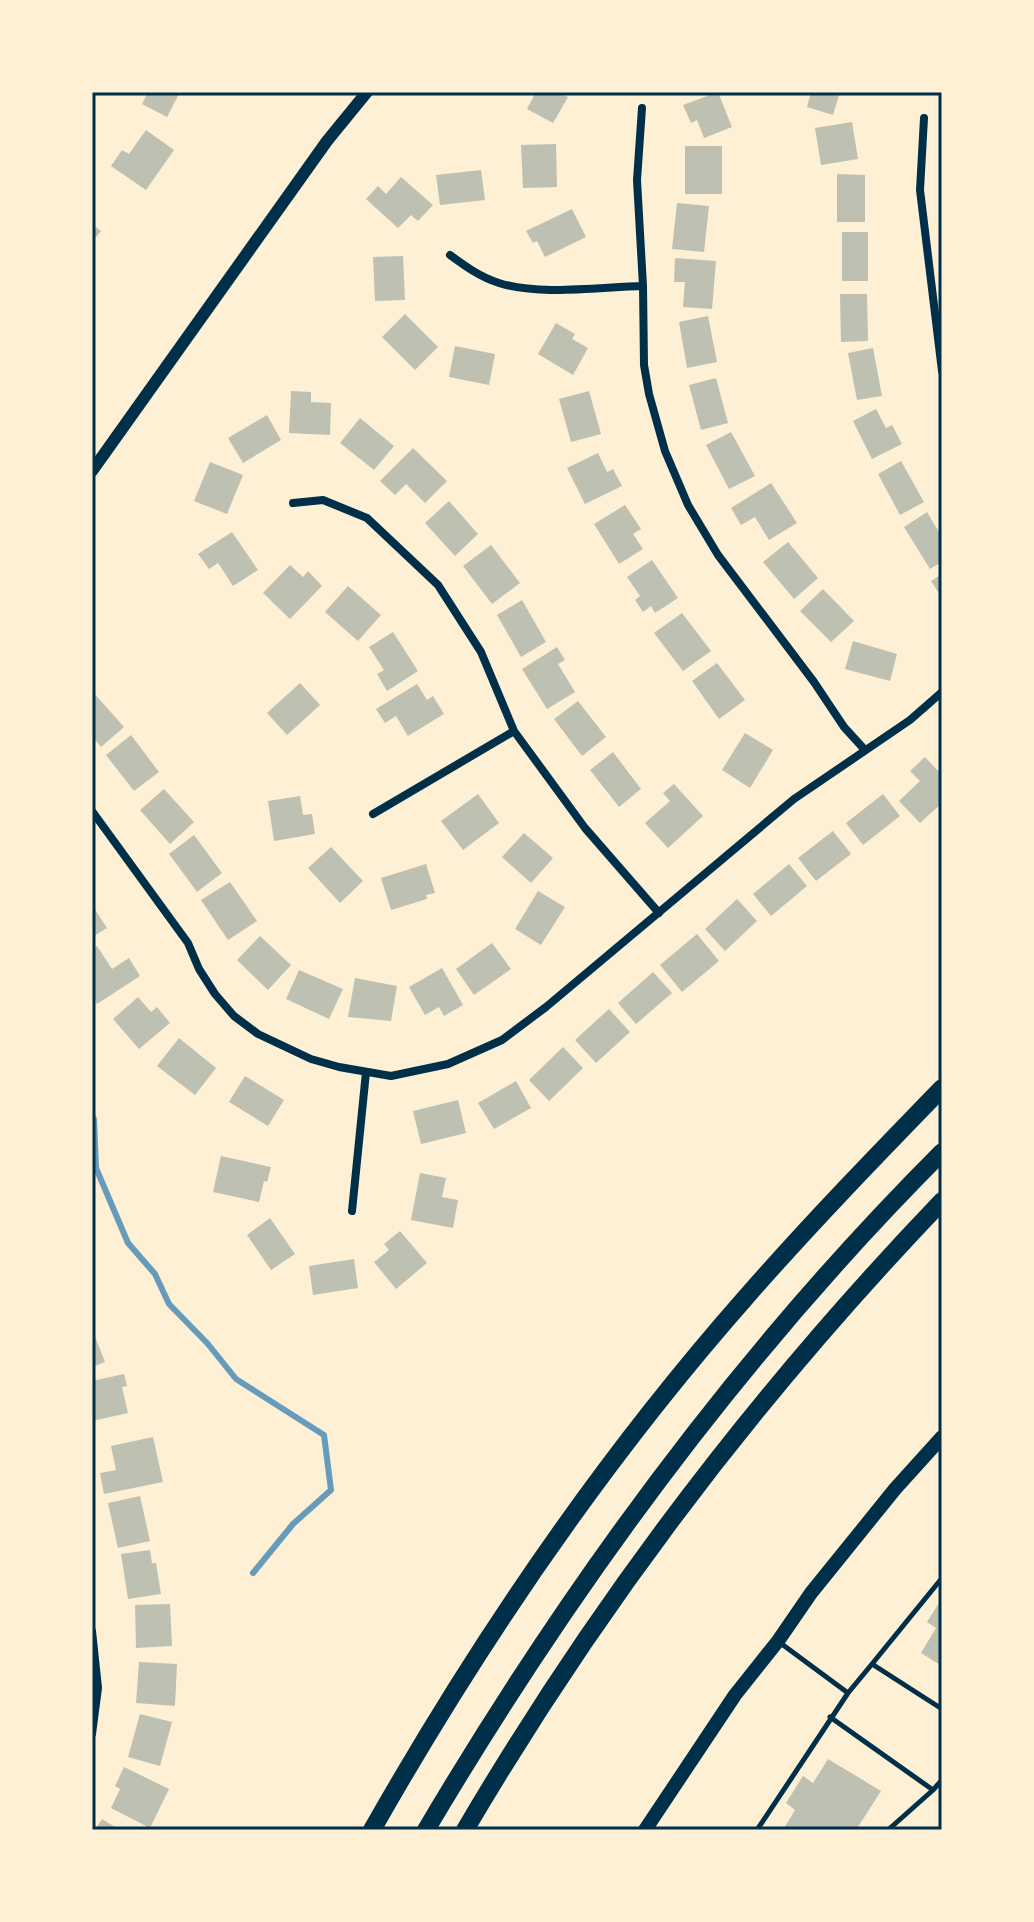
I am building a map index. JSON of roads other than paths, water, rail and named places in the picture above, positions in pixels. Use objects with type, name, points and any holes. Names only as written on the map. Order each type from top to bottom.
[{"type":"highway","points":[[372,1830],[487,1642],[605,1474],[745,1298],[846,1186],[942,1088]]},
{"type":"highway","points":[[426,1830],[535,1653],[675,1455],[755,1357],[942,1152]]},
{"type":"highway","points":[[465,1830],[623,1584],[718,1456],[809,1345],[942,1201]]},
{"type":"main road","points":[[645,1830],[735,1695],[811,1593],[895,1489],[941,1441]]},
{"type":"street","points":[[92,471],[327,141],[367,92]]},
{"type":"street","points":[[642,108],[637,180],[644,365],[665,451],[688,505],[718,555],[844,727],[865,750]]},
{"type":"street","points":[[924,118],[920,190],[942,371]]},
{"type":"street","points":[[450,255],[473,272],[501,283],[544,288],[643,286]]},
{"type":"street","points":[[293,503],[323,500],[367,518],[438,585],[481,652],[514,731],[585,828],[659,913]]},
{"type":"street","points":[[92,811],[188,943],[199,969],[234,1016],[284,1048],[339,1067],[391,1076],[420,1072],[462,1059],[502,1040],[546,1007],[794,799],[910,720],[942,692]]},
{"type":"street","points":[[373,814],[514,731]]},
{"type":"street","points":[[352,1211],[366,1072]]},
{"type":"street","points":[[92,1631],[98,1688],[92,1734]]},
{"type":"lane","points":[[757,1830],[830,1717],[942,1578]]},
{"type":"lane","points":[[778,1641],[848,1693]]},
{"type":"lane","points":[[872,1664],[942,1709]]},
{"type":"lane","points":[[830,1717],[933,1790]]},
{"type":"lane","points":[[888,1830],[942,1780]]},
{"type":"waterway","points":[[92,1116],[96,1168],[128,1243],[155,1274],[169,1304],[208,1344],[236,1379],[324,1435],[331,1490],[293,1524],[253,1573]]}]
